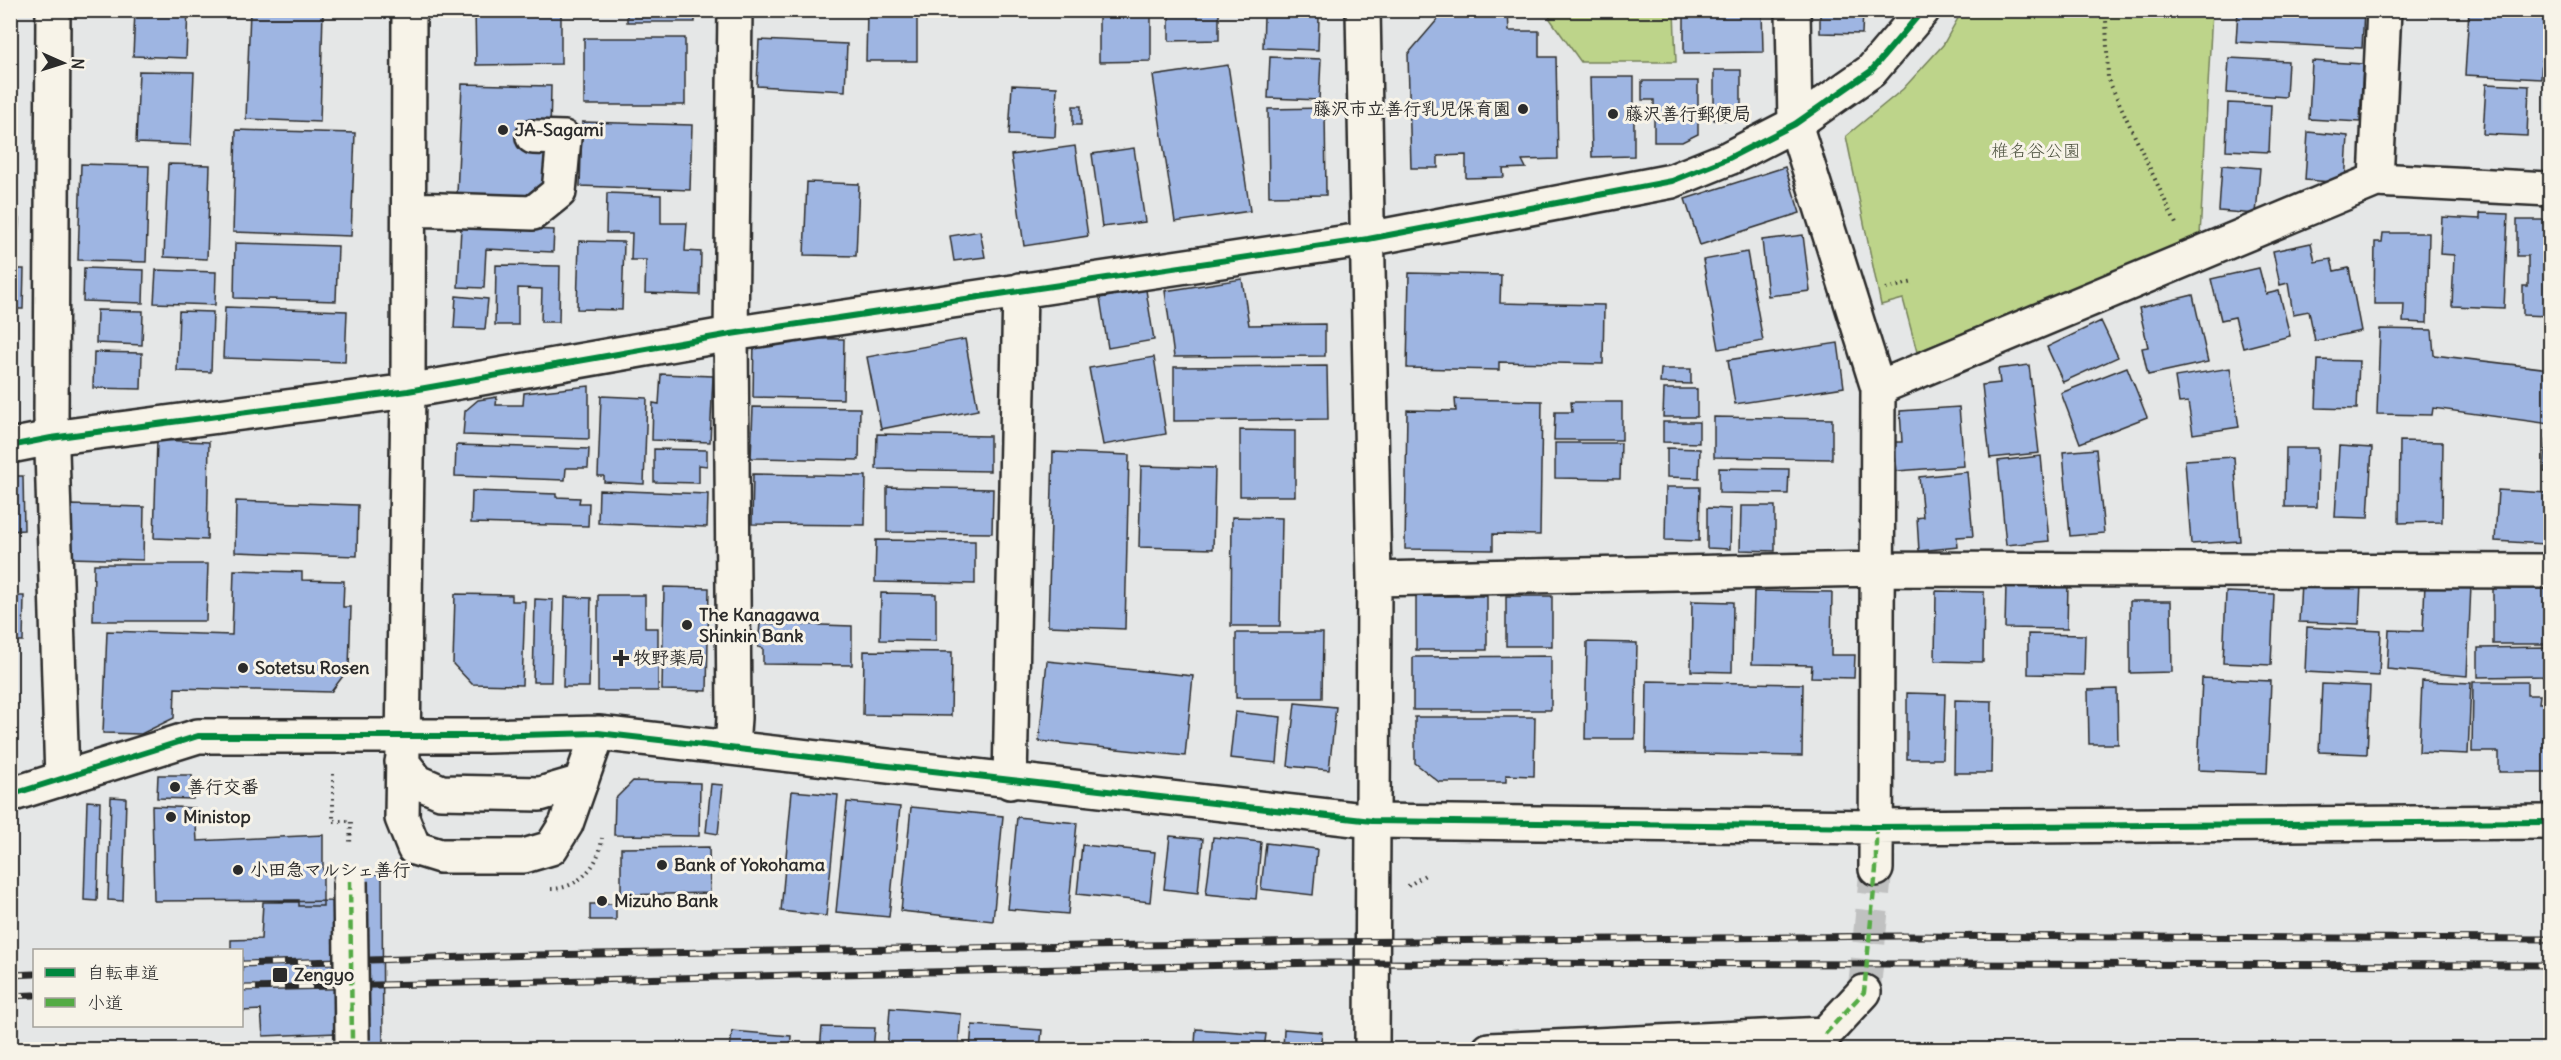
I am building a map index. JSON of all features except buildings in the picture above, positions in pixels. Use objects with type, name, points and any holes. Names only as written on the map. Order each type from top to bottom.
[{"type":"street","points":[[53,10],[51,438],[62,779]]},
{"type":"street","points":[[409,10],[408,391],[402,819],[414,848],[440,856],[524,856],[551,848],[566,824],[598,733]]},
{"type":"street","points":[[732,747],[734,707],[731,334],[735,10]]},
{"type":"street","points":[[1363,10],[1374,579],[1371,1050]]},
{"type":"street","points":[[1793,10],[1795,124],[1878,388],[1876,869]]},
{"type":"street","points":[[10,446],[51,438],[408,391],[731,334],[1368,239],[1672,182],[1729,158],[1795,124],[1871,71],[1923,10]]},
{"type":"street","points":[[2376,180],[2384,10]]},
{"type":"street","points":[[409,209],[533,213],[559,192],[564,138],[533,137]]},
{"type":"street","points":[[1878,388],[2376,180],[2550,189]]},
{"type":"street","points":[[1010,782],[1020,290]]},
{"type":"street","points":[[1374,579],[1877,569],[2550,571]]},
{"type":"street","points":[[10,795],[198,736],[402,749],[598,733],[732,747],[1010,782],[1372,821],[1876,827],[2550,822]]},
{"type":"street","points":[[402,749],[418,782],[441,792],[540,794],[581,782]]},
{"type":"street","points":[[350,881],[352,1040]]},
{"type":"street","points":[[1489,1050],[1819,1042],[1864,992]]},
{"type":"path","points":[[2102,10],[2106,19],[2108,79],[2155,175],[2190,257]]},
{"type":"path","points":[[333,768],[333,821],[351,821],[350,830]]},
{"type":"green space","points":[[1549,11],[1674,11],[1676,62],[1581,62],[1550,19]]},
{"type":"green space","name":"椎名谷公園","points":[[1962,11],[2212,11],[2200,236],[1917,352],[1903,299],[1881,305],[1846,136],[1903,89],[1943,45]]},
{"type":"tunnel","points":[[1864,992],[1876,869]]},
{"type":"railway","points":[[243,964],[536,955],[1321,942],[1901,936],[2550,939]]},
{"type":"railway","points":[[243,988],[1321,963],[2550,965]]},
{"type":"railway","points":[[10,975],[33,974]]},
{"type":"railway","points":[[10,996],[33,995]]},
{"type":"marked path","points":[[1825,1034],[1864,992],[1876,869],[1876,827]]},
{"type":"marked path","points":[[350,881],[352,1040]]},
{"type":"cycle path","points":[[10,446],[51,438],[408,391],[731,334],[1368,239],[1672,181],[1729,158],[1795,124],[1871,71],[1923,10]]},
{"type":"cycle path","points":[[10,795],[198,736],[486,736],[598,733],[1372,821],[1876,827],[2550,822]]},
{"type":"place","name":"藤沢市立善行乳児保育園","points":[[1523,109]]},
{"type":"place","name":"藤沢善行郵便局","points":[[1613,114]]},
{"type":"place","name":"JA-Sagami","points":[[503,130]]},
{"type":"place","name":"The Kanagawa Shinkin Bank","points":[[687,625]]},
{"type":"place","name":"牧野薬局","points":[[621,658]]},
{"type":"place","name":"Sotetsu Rosen","points":[[243,668]]},
{"type":"place","name":"善行交番","points":[[175,787]]},
{"type":"place","name":"Ministop","points":[[171,817]]},
{"type":"place","name":"Bank of Yokohama","points":[[662,865]]},
{"type":"place","name":"小田急マルシェ善行","points":[[238,870]]},
{"type":"place","name":"Mizuho Bank","points":[[602,901]]},
{"type":"place","name":"Zengyo","points":[[280,975]]}]
